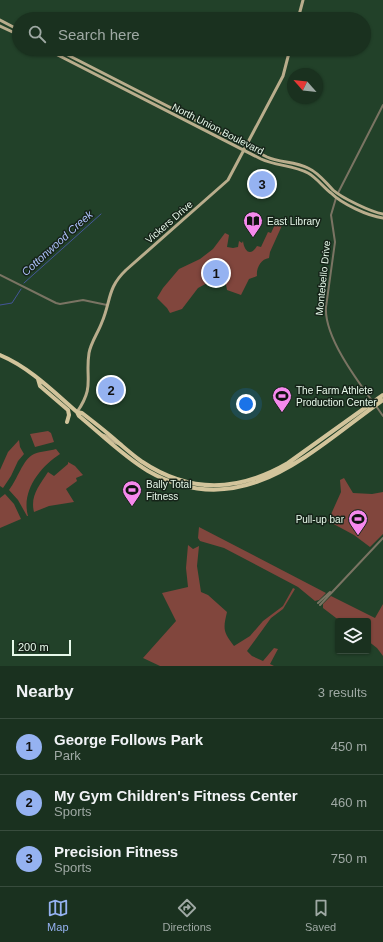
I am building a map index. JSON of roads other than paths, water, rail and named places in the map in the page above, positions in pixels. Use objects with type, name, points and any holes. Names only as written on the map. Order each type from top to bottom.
[{"type":"highway","points":[[0,354],[14,361],[38,379],[77,412],[79,416],[147,470],[172,482],[197,488],[219,490],[249,486],[269,478],[284,470],[374,404],[383,395]]},
{"type":"highway","points":[[38,379],[40,386],[68,410],[69,415],[67,422]]},
{"type":"highway","points":[[77,412],[82,413],[140,460],[155,469],[179,480],[196,484],[218,485],[241,483],[263,476],[288,463],[374,404],[383,400]]},
{"type":"highway","points":[[147,470],[173,481],[179,480]]},
{"type":"main road","points":[[300,12],[303,0]]},
{"type":"main road","points":[[0,20],[12,26]]},
{"type":"main road","points":[[0,26],[12,32]]},
{"type":"main road","name":"North Union Boulevard","points":[[60,56],[267,162],[298,168],[310,174],[336,198],[367,214],[383,218]]},
{"type":"main road","name":"North Union Boulevard","points":[[70,56],[274,160],[298,164],[309,168],[318,174],[338,193],[367,208],[383,214]]},
{"type":"main road","name":"Vickers Drive","points":[[77,412],[88,394],[89,352],[103,320],[113,286],[122,273],[226,182],[232,175],[283,76],[288,56]]},
{"type":"main road","points":[[194,125],[198,124],[211,128]]},
{"type":"main road","points":[[283,166],[285,164],[298,164]]},
{"type":"main road","points":[[102,435],[106,436],[117,444],[121,444]]},
{"type":"street","points":[[338,193],[383,105]]},
{"type":"street","name":"Montebello Drive","points":[[336,198],[331,215],[335,242],[326,317],[330,330],[350,369],[383,416]]},
{"type":"street","points":[[0,275],[56,303],[60,304],[81,300],[107,305]]},
{"type":"street","points":[[319,604],[383,538]]},
{"type":"waterway","name":"Cottonwood Creek","points":[[24,283],[101,214]]},
{"type":"waterway","name":"Cottonwood Creek","points":[[0,305],[12,303],[21,289]]},
{"type":"place","name":"Precision Fitness","points":[[262,184]]},
{"type":"place","name":"East Library","points":[[253,238]]},
{"type":"place","name":"George Follows Park","points":[[216,273]]},
{"type":"place","name":"My Gym Children's Fitness Center","points":[[111,390]]},
{"type":"place","name":"The Farm Athlete Production Center","points":[[282,413]]},
{"type":"place","name":"Bally Total Fitness","points":[[132,507]]},
{"type":"place","name":"Pull-up bar","points":[[358,536]]}]
